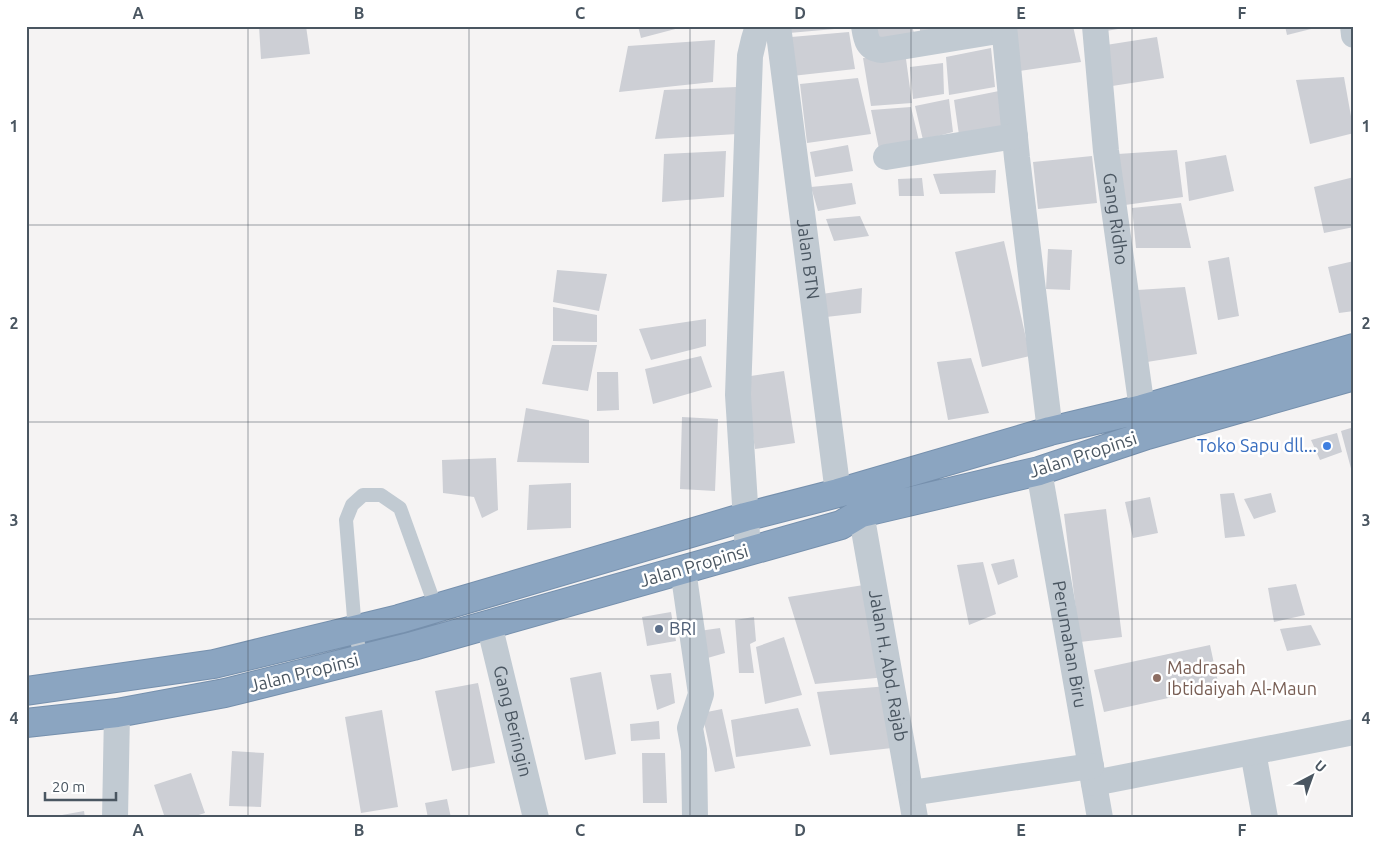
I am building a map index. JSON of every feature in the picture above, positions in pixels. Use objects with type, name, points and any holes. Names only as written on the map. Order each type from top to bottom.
[{"type":"highway","points":[[26,691],[214,664],[355,630],[745,517],[838,493],[1050,430],[1142,409],[1354,348]]},
{"type":"highway","name":"Jalan Propinsi","points":[[26,723],[117,713],[225,693],[413,646],[841,525],[861,513],[1039,471],[1147,435],[1354,376]]},
{"type":"street","points":[[748,551],[738,395],[750,56],[758,26]]},
{"type":"street","name":"Jalan BTN","points":[[778,26],[838,493]]},
{"type":"street","points":[[864,26],[869,45],[875,50],[1004,28],[1050,430]]},
{"type":"street","name":"Gang Ridho","points":[[1095,26],[1106,151],[1142,409]]},
{"type":"street","points":[[1353,26],[1354,35]]},
{"type":"street","points":[[886,157],[1015,136]]},
{"type":"street","name":"Perumahan Biru","points":[[1039,471],[1100,818]]},
{"type":"street","name":"Jalan H. Abd. Rajab","points":[[861,513],[913,805]]},
{"type":"street","points":[[683,570],[701,694],[690,728],[694,750],[695,818]]},
{"type":"street","name":"Gang Beringin","points":[[489,624],[536,818]]},
{"type":"street","points":[[115,818],[117,713]]},
{"type":"street","points":[[913,805],[1093,775],[1253,752],[1354,732]]},
{"type":"street","points":[[1253,752],[1265,818]]},
{"type":"lane","points":[[361,658],[355,630],[346,520],[352,505],[363,495],[381,495],[400,508],[436,608]]},
{"type":"building","points":[[259,26],[306,26],[310,54],[261,59]]},
{"type":"building","points":[[638,26],[683,26],[683,27],[641,38]]},
{"type":"building","points":[[788,26],[846,26],[846,28],[789,33]]},
{"type":"building","points":[[876,26],[912,26],[914,33],[878,41]]},
{"type":"building","points":[[920,26],[958,26],[920,33]]},
{"type":"building","points":[[1073,26],[1081,62],[1013,72],[1008,27]]},
{"type":"building","points":[[1099,26],[1129,26],[1130,27],[1100,32]]},
{"type":"building","points":[[1285,26],[1319,26],[1319,27],[1287,35]]},
{"type":"building","points":[[849,32],[855,69],[792,76],[791,37]]},
{"type":"building","points":[[1157,37],[1164,78],[1112,86],[1106,45]]},
{"type":"building","points":[[715,40],[713,82],[619,92],[628,46]]},
{"type":"building","points":[[991,48],[995,87],[949,95],[946,57]]},
{"type":"building","points":[[863,58],[906,59],[912,103],[871,106]]},
{"type":"building","points":[[943,63],[944,94],[913,99],[910,67]]},
{"type":"building","points":[[1344,77],[1354,133],[1310,144],[1296,80]]},
{"type":"building","points":[[858,78],[871,134],[807,143],[800,84]]},
{"type":"building","points":[[737,87],[737,134],[655,139],[664,90]]},
{"type":"building","points":[[999,91],[1003,130],[959,135],[954,100]]},
{"type":"building","points":[[949,99],[953,132],[923,140],[915,106]]},
{"type":"building","points":[[911,107],[919,141],[879,149],[871,110]]},
{"type":"building","points":[[848,145],[853,171],[815,177],[810,152]]},
{"type":"building","points":[[1177,150],[1183,197],[1125,205],[1118,154]]},
{"type":"building","points":[[726,151],[724,197],[662,202],[664,154]]},
{"type":"building","points":[[1226,155],[1234,191],[1189,201],[1185,162]]},
{"type":"building","points":[[1092,156],[1097,203],[1038,209],[1033,162]]},
{"type":"building","points":[[996,170],[995,193],[940,194],[933,174]]},
{"type":"building","points":[[1354,177],[1354,227],[1324,233],[1314,187]]},
{"type":"building","points":[[922,178],[924,196],[899,196],[898,179]]},
{"type":"building","points":[[852,183],[856,204],[818,211],[811,187]]},
{"type":"building","points":[[1181,203],[1191,248],[1136,248],[1132,208]]},
{"type":"building","points":[[860,216],[869,236],[834,241],[826,219]]},
{"type":"building","points":[[1004,241],[1030,356],[982,367],[955,252]]},
{"type":"building","points":[[1048,249],[1072,250],[1070,290],[1046,289]]},
{"type":"building","points":[[1229,257],[1239,316],[1218,320],[1208,261]]},
{"type":"building","points":[[1354,261],[1354,311],[1339,313],[1328,267]]},
{"type":"building","points":[[557,270],[607,274],[599,311],[553,302]]},
{"type":"building","points":[[1185,287],[1197,354],[1147,362],[1137,290]]},
{"type":"building","points":[[862,288],[861,313],[826,317],[822,294]]},
{"type":"building","points":[[553,307],[597,315],[597,342],[553,341]]},
{"type":"building","points":[[706,319],[706,346],[651,360],[639,329]]},
{"type":"building","points":[[552,345],[597,345],[588,391],[542,384]]},
{"type":"building","points":[[701,356],[712,387],[653,404],[645,369]]},
{"type":"building","points":[[971,358],[989,413],[948,420],[937,362]]},
{"type":"building","points":[[784,371],[795,443],[755,449],[744,377]]},
{"type":"building","points":[[597,372],[618,372],[619,410],[597,411]]},
{"type":"building","points":[[526,408],[589,420],[589,463],[517,462]]},
{"type":"building","points":[[682,417],[718,419],[715,491],[680,489]]},
{"type":"building","points":[[1354,427],[1354,476],[1353,476],[1341,431]]},
{"type":"building","name":"Toko Sapu dll...","points":[[1337,433],[1342,452],[1320,460],[1311,440]]},
{"type":"building","points":[[496,458],[498,510],[482,518],[474,497],[443,493],[442,460]]},
{"type":"building","points":[[571,483],[571,528],[527,530],[529,485]]},
{"type":"building","points":[[1234,493],[1245,536],[1225,538],[1220,494]]},
{"type":"building","points":[[1271,493],[1276,512],[1254,519],[1244,499]]},
{"type":"building","points":[[1150,497],[1158,533],[1133,538],[1125,502]]},
{"type":"building","points":[[1106,509],[1122,637],[1080,642],[1064,514]]},
{"type":"building","points":[[1014,559],[1018,577],[998,585],[991,564]]},
{"type":"building","points":[[983,562],[996,614],[969,625],[957,565]]},
{"type":"building","points":[[870,584],[886,677],[815,684],[788,597]]},
{"type":"building","points":[[1296,584],[1305,615],[1274,622],[1268,588]]},
{"type":"building","name":"BRI","points":[[671,612],[676,641],[647,646],[642,617]]},
{"type":"building","points":[[754,617],[756,641],[750,644],[754,673],[739,673],[735,620]]},
{"type":"building","points":[[1311,625],[1321,645],[1287,651],[1280,629]]},
{"type":"building","points":[[720,628],[725,653],[704,659],[699,631]]},
{"type":"building","points":[[784,637],[802,695],[765,704],[756,647]]},
{"type":"building","name":"Madrasah Ibtidaiyah Al-Maun","points":[[1210,645],[1219,687],[1104,712],[1094,670]]},
{"type":"building","points":[[601,672],[616,754],[585,760],[570,678]]},
{"type":"building","points":[[671,673],[675,703],[657,710],[650,675]]},
{"type":"building","points":[[478,683],[495,763],[452,771],[435,691]]},
{"type":"building","points":[[888,686],[892,748],[830,755],[817,692]]},
{"type":"building","points":[[798,708],[811,746],[736,757],[731,720]]},
{"type":"building","points":[[722,709],[735,768],[715,772],[702,713]]},
{"type":"building","points":[[382,710],[398,807],[361,813],[345,717]]},
{"type":"building","points":[[659,721],[660,739],[631,741],[630,724]]},
{"type":"building","points":[[232,751],[264,753],[261,807],[229,806]]},
{"type":"building","points":[[642,753],[665,753],[667,803],[643,803]]},
{"type":"building","points":[[191,773],[205,813],[189,818],[165,818],[154,785]]},
{"type":"building","points":[[447,799],[451,818],[428,818],[425,803]]},
{"type":"building","points":[[84,811],[85,818],[51,818],[51,817]]},
{"type":"place","name":"Toko Sapu dll...","points":[[1327,446]]},
{"type":"place","name":"BRI","points":[[659,629]]},
{"type":"place","name":"Madrasah Ibtidaiyah Al-Maun","points":[[1157,678]]}]
